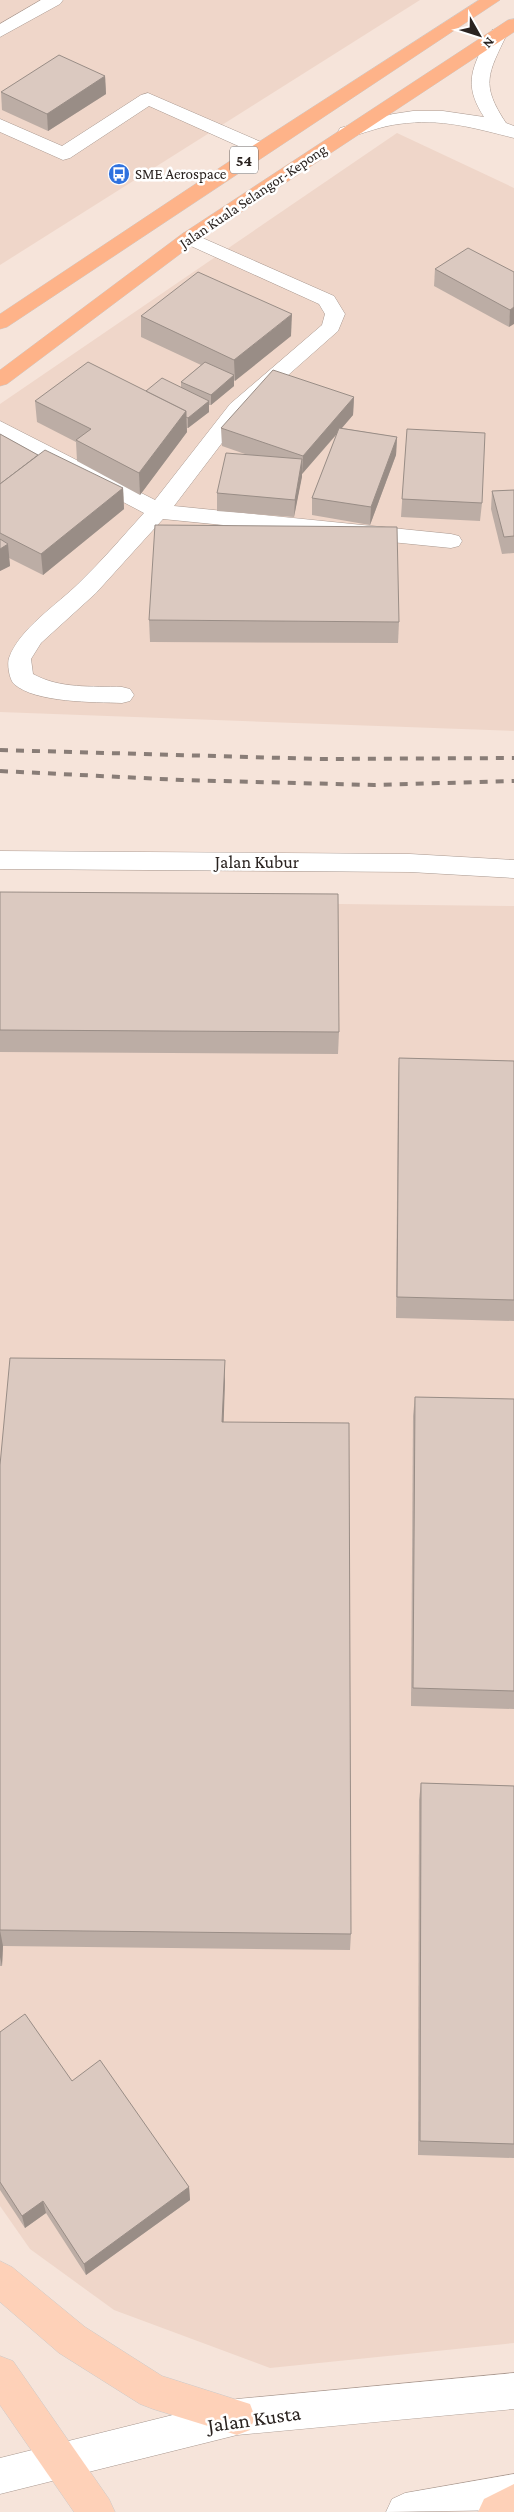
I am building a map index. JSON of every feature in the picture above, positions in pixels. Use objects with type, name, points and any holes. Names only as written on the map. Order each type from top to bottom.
[{"type":"highway","name":"Jalan Kuala Selangor-Kepong","points":[[0,323],[260,149],[491,0]]},
{"type":"highway","name":"Jalan Kuala Selangor-Kepong","points":[[0,380],[189,238],[346,132],[514,24]]},
{"type":"main road","points":[[0,2279],[72,2340],[154,2391],[237,2417]]},
{"type":"main road","points":[[0,2374],[96,2512]]},
{"type":"main road","points":[[497,2512],[514,2503]]},
{"type":"street","points":[[1,29],[54,0]]},
{"type":"street","points":[[498,34],[482,69],[478,85],[482,102],[506,129]]},
{"type":"street","points":[[0,125],[63,154],[148,99],[260,149]]},
{"type":"street","points":[[346,132],[398,119],[428,116],[459,119],[506,129]]},
{"type":"street","points":[[122,695],[57,691],[36,687],[22,678],[20,659],[33,638],[88,588],[158,510],[237,408],[331,327],[335,314],[328,300],[189,238]]},
{"type":"street","points":[[0,428],[158,510],[451,541]]},
{"type":"street","name":"Jalan Kubur","points":[[0,860],[410,863],[514,869]]},
{"type":"street","name":"Jalan Kusta","points":[[0,2476],[237,2417],[514,2391]]},
{"type":"street","points":[[405,2512],[514,2492]]},
{"type":"shaded area","name":"SME Aerospace","points":[[0,0],[420,0],[0,265]]},
{"type":"shaded area","points":[[397,133],[514,188],[514,731],[0,712],[0,404]]},
{"type":"shaded area","points":[[0,900],[514,906],[514,2343],[270,2368],[114,2310],[30,2249],[0,2206]]},
{"type":"building","points":[[59,55],[105,76],[47,114],[1,92]]},
{"type":"building","points":[[468,248],[514,272],[514,307],[510,310],[435,269]]},
{"type":"building","points":[[198,272],[292,314],[234,360],[141,316]]},
{"type":"building","points":[[88,362],[186,411],[139,473],[76,440],[91,429],[35,401]]},
{"type":"building","points":[[205,362],[234,375],[211,395],[181,382]]},
{"type":"building","points":[[273,370],[354,397],[303,456],[221,428]]},
{"type":"building","points":[[162,378],[209,401],[188,418],[186,417],[186,411],[146,391]]},
{"type":"building","points":[[339,428],[397,437],[371,507],[312,498]]},
{"type":"building","points":[[407,429],[485,433],[482,503],[402,499]]},
{"type":"building","points":[[0,434],[38,455],[0,484]]},
{"type":"building","points":[[45,450],[123,488],[41,554],[0,533],[0,484]]},
{"type":"building","points":[[226,453],[302,459],[295,500],[217,493]]},
{"type":"building","points":[[514,490],[514,536],[504,537],[492,491]]},
{"type":"building","points":[[155,525],[397,527],[399,622],[149,620]]},
{"type":"building","points":[[0,539],[8,544],[0,549]]},
{"type":"building","points":[[0,892],[338,894],[339,1032],[0,1030]]},
{"type":"building","points":[[399,1058],[514,1061],[514,1300],[397,1297]]},
{"type":"building","points":[[10,1358],[225,1360],[222,1422],[349,1423],[351,1934],[0,1930],[0,1465]]},
{"type":"building","points":[[415,1397],[514,1399],[514,1691],[413,1688]]},
{"type":"building","points":[[421,1783],[514,1786],[514,2144],[420,2141]]},
{"type":"building","points":[[25,2014],[72,2081],[100,2060],[189,2187],[84,2264],[43,2201],[22,2216],[0,2182],[0,2032]]},
{"type":"railway","points":[[0,750],[320,759],[514,758]]},
{"type":"railway","points":[[0,771],[182,780],[374,785],[514,781]]},
{"type":"place","name":"SME Aerospace","points":[[119,174]]}]
